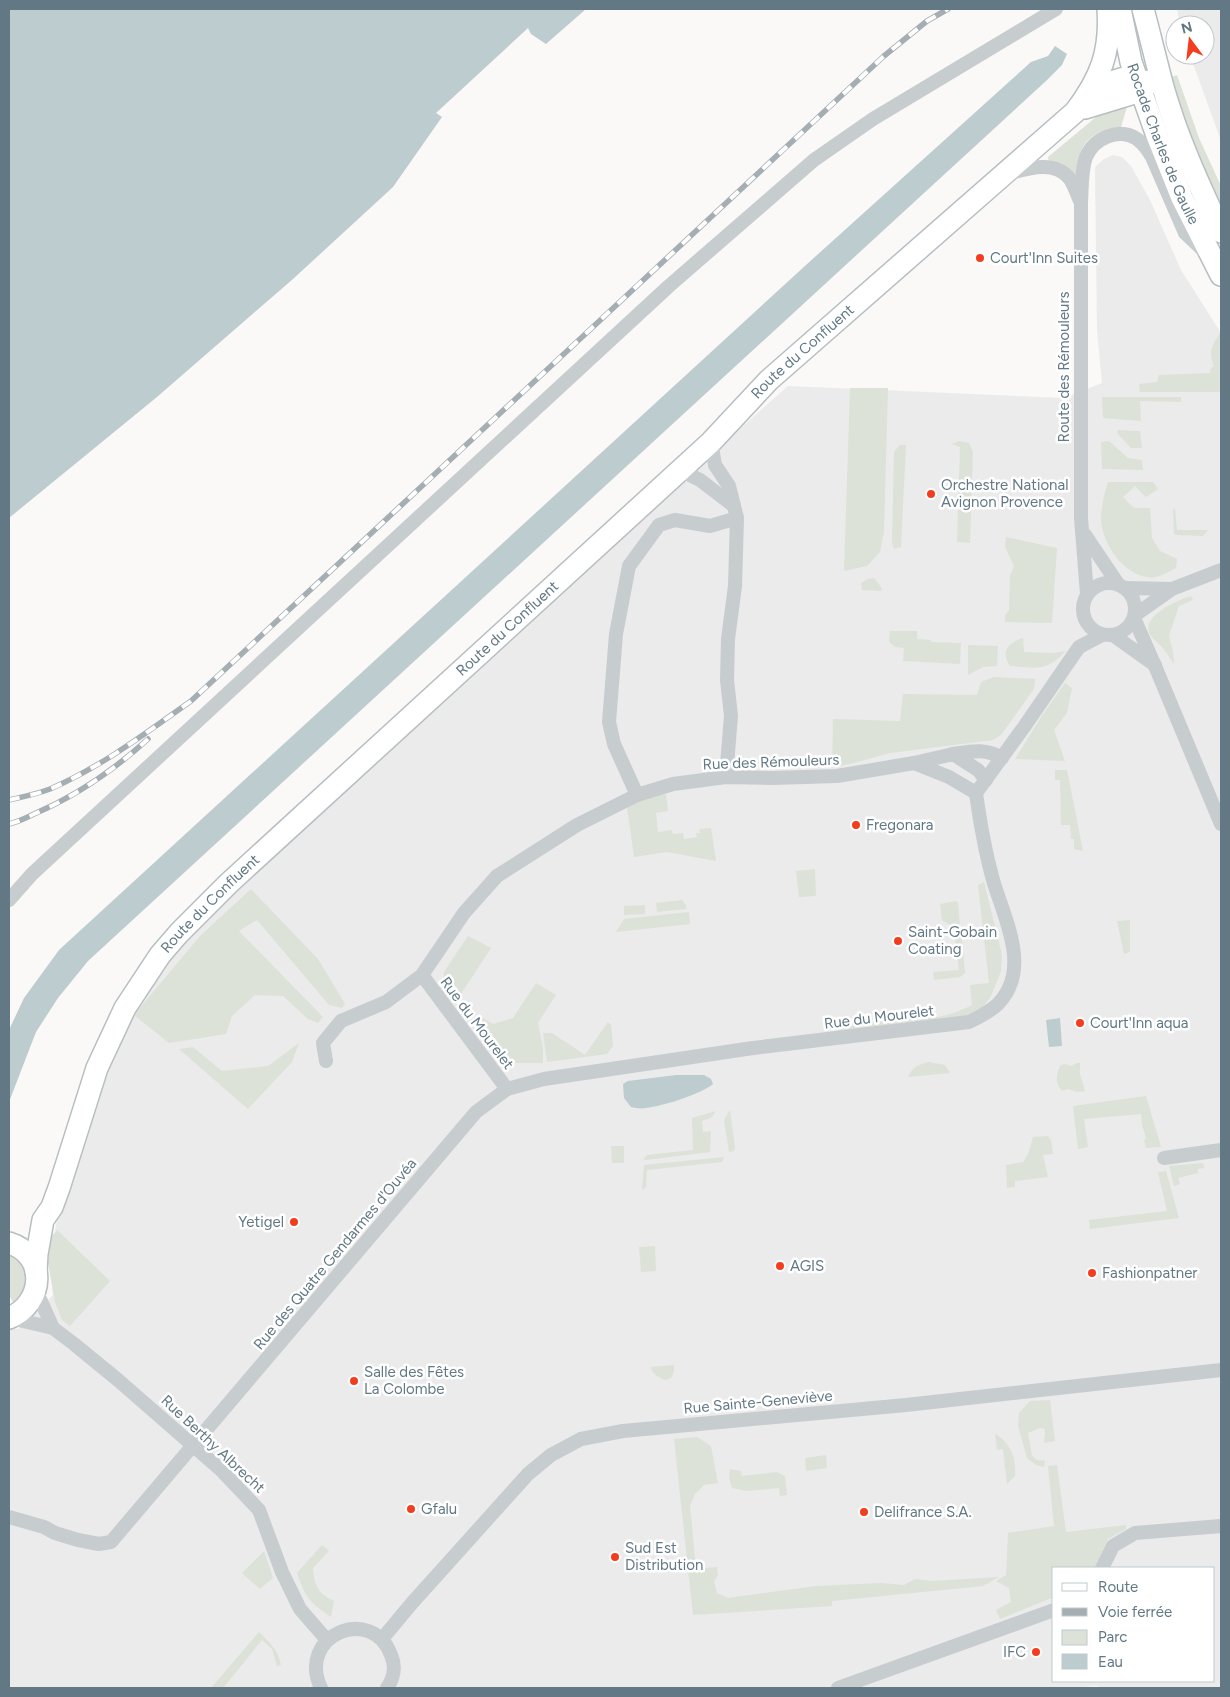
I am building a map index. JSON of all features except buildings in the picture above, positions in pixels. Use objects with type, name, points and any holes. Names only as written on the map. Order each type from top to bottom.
[{"type":"main road","points":[[1075,112],[1090,92],[1106,54],[1109,28],[1108,9]]},
{"type":"main road","name":"Rocade Charles de Gaulle","points":[[1120,9],[1131,62],[1142,84],[1167,163],[1182,198],[1221,275]]},
{"type":"main road","name":"Rocade Charles de Gaulle","points":[[1143,9],[1163,88],[1174,120],[1221,232]]},
{"type":"main road","points":[[1075,112],[1116,97],[1142,84],[1152,74],[1155,56]]},
{"type":"main road","points":[[1090,92],[1122,78],[1142,84],[1157,98],[1178,159],[1206,200]]},
{"type":"main road","name":"Route du Confluent","points":[[36,1281],[38,1246],[43,1220],[52,1207],[59,1188],[97,1068],[124,1008],[152,966],[179,933],[229,883],[711,442],[769,380],[1075,112]]},
{"type":"main road","points":[[9,1242],[43,1220]]},
{"type":"main road","points":[[9,1242],[25,1252],[32,1261],[36,1281],[31,1302],[22,1312],[9,1318]]},
{"type":"street","points":[[9,900],[38,868],[662,293],[814,160],[873,119],[1056,9]]},
{"type":"street","name":"Route des Rémouleurs","points":[[1087,594],[1081,518],[1081,203],[1083,169],[1090,150],[1096,143],[1115,134],[1127,135],[1137,139],[1146,147],[1152,156],[1185,233],[1211,257]]},
{"type":"street","points":[[1004,175],[1043,166],[1058,170],[1070,179],[1081,203]]},
{"type":"street","points":[[711,442],[715,465],[729,486],[736,512],[735,586],[728,648],[727,680],[731,716],[726,776]]},
{"type":"street","points":[[680,470],[700,480],[736,512]]},
{"type":"street","points":[[637,795],[614,744],[609,722],[616,634],[629,566],[659,525],[675,520],[710,526],[736,512]]},
{"type":"street","points":[[1083,532],[1121,586],[1134,600],[1134,616],[1221,824]]},
{"type":"street","points":[[1079,647],[1126,629],[1134,616],[1172,589],[1221,570]]},
{"type":"street","points":[[914,763],[949,777],[976,793],[1079,647],[1084,618],[1083,601],[1087,594],[1101,584],[1110,583],[1121,586],[1172,589]]},
{"type":"street","points":[[1084,618],[1091,628],[1107,635],[1155,666]]},
{"type":"street","name":"Rue des Rémouleurs","points":[[326,1060],[323,1044],[341,1022],[386,1002],[422,975],[464,913],[497,876],[577,825],[637,795],[673,784],[726,776],[772,778],[837,776],[954,754],[986,750],[1002,758]]},
{"type":"street","points":[[954,754],[978,770],[986,780]]},
{"type":"street","name":"Rue du Mourelet","points":[[422,975],[507,1089],[544,1079],[711,1055],[969,1022],[985,1014],[1005,995],[1011,981],[1015,955],[1011,934],[984,844],[976,793]]},
{"type":"street","name":"Rue des Quatre Gendarmes d'Ouvéa","points":[[9,1517],[44,1527],[55,1533],[78,1540],[99,1544],[111,1542],[476,1112],[507,1089]]},
{"type":"street","points":[[1164,1158],[1221,1150]]},
{"type":"street","name":"Rue Berthy Albrecht","points":[[36,1281],[53,1328]]},
{"type":"street","name":"Rue Berthy Albrecht","points":[[9,1318],[53,1328],[110,1374],[221,1470],[259,1510],[282,1572],[300,1609],[327,1640]]},
{"type":"street","name":"Rue Sainte-Geneviève","points":[[382,1639],[528,1474],[551,1455],[581,1440],[623,1431],[915,1404],[1221,1370]]},
{"type":"street","points":[[1102,1567],[1113,1546],[1135,1533],[1221,1526]]},
{"type":"street","points":[[838,1688],[1052,1611]]},
{"type":"street","points":[[321,1688],[316,1676],[319,1650],[336,1633],[348,1629],[360,1629],[372,1632],[382,1639],[389,1649],[393,1660],[394,1672],[388,1688]]},
{"type":"shaded area","points":[[1177,9],[1221,9],[1221,141],[1194,65],[1215,65],[1215,15],[1178,15]]},
{"type":"shaded area","points":[[1113,155],[1122,157],[1131,166],[1150,200],[1181,270],[1221,333],[1221,1688],[1099,1688],[1098,1686],[1065,1688],[9,1688],[9,1329],[18,1329],[53,1295],[50,1266],[58,1212],[105,1070],[149,984],[209,914],[672,489],[788,386],[1064,398],[1102,383],[1097,330],[1095,167],[1104,159]]},
{"type":"green space","points":[[1177,75],[1199,138],[1221,186],[1221,212],[1202,169],[1169,78]]},
{"type":"green space","points":[[1122,103],[1127,107],[1121,127],[1107,129],[1094,135],[1084,145],[1079,159],[1079,179],[1049,162],[1048,157],[1102,112]]},
{"type":"green space","points":[[1220,333],[1221,392],[1140,392],[1139,384],[1157,382],[1159,375],[1210,373],[1211,368],[1214,366],[1211,356],[1212,349]]},
{"type":"green space","points":[[850,388],[888,388],[884,531],[880,552],[867,566],[844,571]]},
{"type":"green space","points":[[1102,397],[1181,397],[1181,402],[1140,401],[1141,421],[1103,418]]},
{"type":"green space","points":[[1118,430],[1140,431],[1142,448],[1131,448],[1117,433]]},
{"type":"green space","points":[[959,441],[969,443],[973,452],[970,543],[957,542],[960,447],[952,444]]},
{"type":"green space","points":[[1109,441],[1128,458],[1142,460],[1143,470],[1102,469],[1101,442]]},
{"type":"green space","points":[[900,445],[906,445],[901,547],[894,549],[892,542],[894,452]]},
{"type":"green space","points":[[1108,482],[1153,482],[1158,489],[1146,497],[1135,486],[1123,497],[1134,508],[1150,508],[1152,538],[1160,551],[1177,559],[1176,568],[1166,574],[1147,577],[1130,570],[1115,556],[1106,538],[1101,520]]},
{"type":"green space","points":[[1175,509],[1177,530],[1208,530],[1203,536],[1174,534],[1173,510]]},
{"type":"green space","points":[[1006,537],[1057,548],[1052,623],[1005,622],[1005,615],[1009,610],[1010,576],[1014,566],[1005,547]]},
{"type":"green space","points":[[874,578],[882,591],[862,590],[861,583]]},
{"type":"green space","points":[[1191,596],[1193,600],[1179,606],[1169,635],[1174,664],[1164,649],[1151,636],[1148,629],[1150,622],[1161,610]]},
{"type":"green space","points":[[890,631],[917,631],[917,639],[931,640],[931,642],[961,643],[960,664],[903,661],[904,648],[895,647],[889,642]]},
{"type":"green space","points":[[1023,638],[1024,652],[1053,653],[1066,651],[1047,666],[1034,668],[1010,666],[1006,656],[1007,648],[1013,642]]},
{"type":"green space","points":[[968,645],[998,646],[997,666],[983,667],[968,675]]},
{"type":"green space","points":[[994,677],[1035,679],[1034,689],[1001,735],[993,740],[890,753],[832,767],[833,719],[900,721],[903,694],[977,695],[981,682]]},
{"type":"green space","points":[[1065,683],[1072,688],[1067,713],[1054,730],[1065,761],[1015,759],[1041,717]]},
{"type":"green space","points":[[1055,770],[1067,770],[1083,851],[1074,849],[1074,839],[1071,839],[1070,825],[1061,825],[1060,780],[1055,780]]},
{"type":"green space","points":[[666,794],[668,811],[656,813],[658,832],[672,830],[673,834],[683,833],[684,839],[697,837],[696,833],[700,833],[699,829],[711,828],[716,861],[667,852],[634,857],[626,800]]},
{"type":"green space","points":[[815,869],[816,896],[799,897],[796,871]]},
{"type":"green space","points":[[984,882],[1002,955],[1001,971],[991,996],[984,1006],[966,1016],[838,1033],[837,1026],[920,1016],[939,1017],[972,1005],[970,985],[989,983],[978,885]]},
{"type":"green space","points":[[251,889],[318,959],[345,1004],[342,1008],[329,1005],[257,920],[239,931],[323,1017],[318,1023],[308,1019],[283,996],[255,995],[232,1016],[226,1034],[169,1043],[134,1015],[200,936]]},
{"type":"green space","points":[[682,900],[686,905],[686,909],[657,912],[656,903]]},
{"type":"green space","points":[[956,901],[958,903],[960,926],[956,929],[942,920],[940,904]]},
{"type":"green space","points":[[645,905],[645,914],[624,915],[624,906]]},
{"type":"green space","points":[[689,912],[690,924],[616,932],[624,919]]},
{"type":"green space","points":[[1130,920],[1130,952],[1124,954],[1117,921]]},
{"type":"green space","points":[[468,936],[491,948],[457,1000],[445,984],[444,972]]},
{"type":"green space","points":[[962,937],[965,973],[960,977],[934,980],[933,972],[959,970],[955,938]]},
{"type":"green space","points":[[536,983],[556,995],[538,1023],[543,1048],[543,1063],[514,1063],[503,1058],[474,1023],[478,1015],[493,1024],[513,1018]]},
{"type":"green space","points":[[608,1022],[611,1025],[613,1046],[607,1054],[547,1062],[543,1033],[552,1033],[585,1055]]},
{"type":"green space","points":[[299,1043],[292,1062],[248,1109],[179,1049],[193,1047],[222,1071],[268,1066]]},
{"type":"green space","points":[[929,1062],[945,1065],[950,1073],[908,1077],[917,1066]]},
{"type":"green space","points":[[1080,1063],[1080,1074],[1085,1091],[1077,1092],[1068,1089],[1062,1091],[1057,1079],[1060,1066],[1064,1064],[1072,1066]]},
{"type":"green space","points":[[1146,1096],[1161,1147],[1146,1148],[1141,1114],[1084,1119],[1088,1147],[1078,1149],[1073,1106]]},
{"type":"green space","points":[[730,1110],[735,1148],[734,1151],[729,1152],[724,1120]]},
{"type":"green space","points":[[716,1111],[711,1118],[702,1121],[703,1132],[711,1131],[710,1152],[643,1159],[647,1155],[693,1150],[692,1118]]},
{"type":"green space","points":[[1048,1136],[1051,1140],[1053,1154],[1043,1155],[1048,1177],[1015,1181],[1015,1187],[1007,1188],[1006,1165],[1023,1162],[1028,1154],[1033,1137]]},
{"type":"green space","points":[[611,1146],[624,1146],[624,1163],[612,1163]]},
{"type":"green space","points":[[724,1157],[722,1162],[647,1170],[646,1187],[642,1190],[644,1165]]},
{"type":"green space","points":[[1203,1163],[1204,1168],[1198,1169],[1198,1173],[1178,1178],[1180,1184],[1174,1186],[1169,1166]]},
{"type":"green space","points":[[1166,1171],[1179,1218],[1090,1229],[1089,1220],[1167,1211],[1158,1172]]},
{"type":"green space","points":[[57,1230],[110,1281],[70,1326],[62,1320],[55,1302],[48,1263],[51,1237]]},
{"type":"green space","points":[[655,1246],[656,1271],[641,1272],[639,1247]]},
{"type":"green space","points":[[9,1254],[23,1268],[27,1278],[25,1290],[15,1306],[9,1295]]},
{"type":"green space","points":[[674,1365],[672,1377],[666,1380],[656,1375],[651,1367]]},
{"type":"green space","points":[[1050,1400],[1055,1441],[1044,1443],[1045,1429],[1040,1428],[1028,1433],[1032,1456],[1037,1460],[1045,1461],[1044,1467],[1036,1465],[1027,1458],[1018,1426],[1019,1413],[1030,1401]]},
{"type":"green space","points":[[995,1434],[1005,1442],[1014,1457],[1015,1476],[1007,1484],[1003,1449],[997,1450]]},
{"type":"green space","points":[[697,1437],[711,1446],[718,1483],[704,1485],[695,1494],[690,1506],[696,1569],[717,1567],[718,1575],[714,1581],[717,1593],[728,1598],[816,1586],[881,1583],[904,1585],[915,1579],[932,1581],[999,1577],[983,1586],[832,1601],[832,1606],[693,1615],[674,1439]]},
{"type":"green space","points":[[826,1455],[827,1468],[806,1471],[805,1458]]},
{"type":"green space","points":[[1057,1465],[1066,1532],[1126,1525],[1126,1529],[1108,1539],[1094,1567],[1052,1567],[1052,1598],[1000,1619],[996,1610],[1011,1602],[1009,1588],[996,1581],[1006,1575],[1008,1533],[1054,1526],[1048,1466]]},
{"type":"green space","points":[[730,1469],[741,1471],[742,1476],[777,1472],[785,1476],[787,1495],[780,1496],[779,1488],[747,1491],[732,1488],[729,1478]]},
{"type":"green space","points":[[322,1545],[329,1551],[313,1568],[318,1588],[324,1595],[334,1601],[331,1617],[309,1599],[297,1573]]},
{"type":"green space","points":[[264,1551],[273,1578],[260,1589],[242,1573]]},
{"type":"green space","points":[[259,1632],[276,1651],[281,1665],[277,1666],[272,1649],[262,1640],[223,1688],[211,1688]]},
{"type":"water","points":[[9,9],[586,9],[546,44],[531,34],[528,28],[436,113],[442,117],[393,187],[293,279],[157,397],[9,518]]},
{"type":"water","points":[[1055,46],[1067,54],[1062,65],[1046,81],[88,961],[58,998],[36,1032],[9,1102],[9,1030],[24,998],[59,950],[806,265],[1031,62],[1048,56]]},
{"type":"water","points":[[1060,1018],[1062,1046],[1049,1047],[1046,1020]]},
{"type":"water","points":[[676,1075],[704,1075],[711,1079],[713,1084],[700,1092],[681,1099],[646,1108],[631,1107],[624,1098],[623,1084],[628,1081]]},
{"type":"railway","points":[[9,800],[35,794],[69,780],[123,749],[191,701],[884,56],[927,21],[948,9]]},
{"type":"railway","points":[[9,824],[50,807],[80,791],[108,772],[148,739]]},
{"type":"place","name":"Court'Inn Suites","points":[[980,258]]},
{"type":"place","name":"Orchestre National Avignon Provence","points":[[931,494]]},
{"type":"place","name":"Fregonara","points":[[856,825]]},
{"type":"place","name":"Saint-Gobain Coating","points":[[898,941]]},
{"type":"place","name":"Court'Inn aqua","points":[[1080,1023]]},
{"type":"place","name":"Yetigel","points":[[294,1222]]},
{"type":"place","name":"AGIS","points":[[780,1266]]},
{"type":"place","name":"Fashionpatner","points":[[1092,1273]]},
{"type":"place","name":"Salle des Fêtes La Colombe","points":[[354,1381]]},
{"type":"place","name":"Gfalu","points":[[411,1509]]},
{"type":"place","name":"Delifrance S.A.","points":[[864,1512]]},
{"type":"place","name":"Sud Est Distribution","points":[[615,1557]]},
{"type":"place","name":"IFC","points":[[1036,1652]]}]
